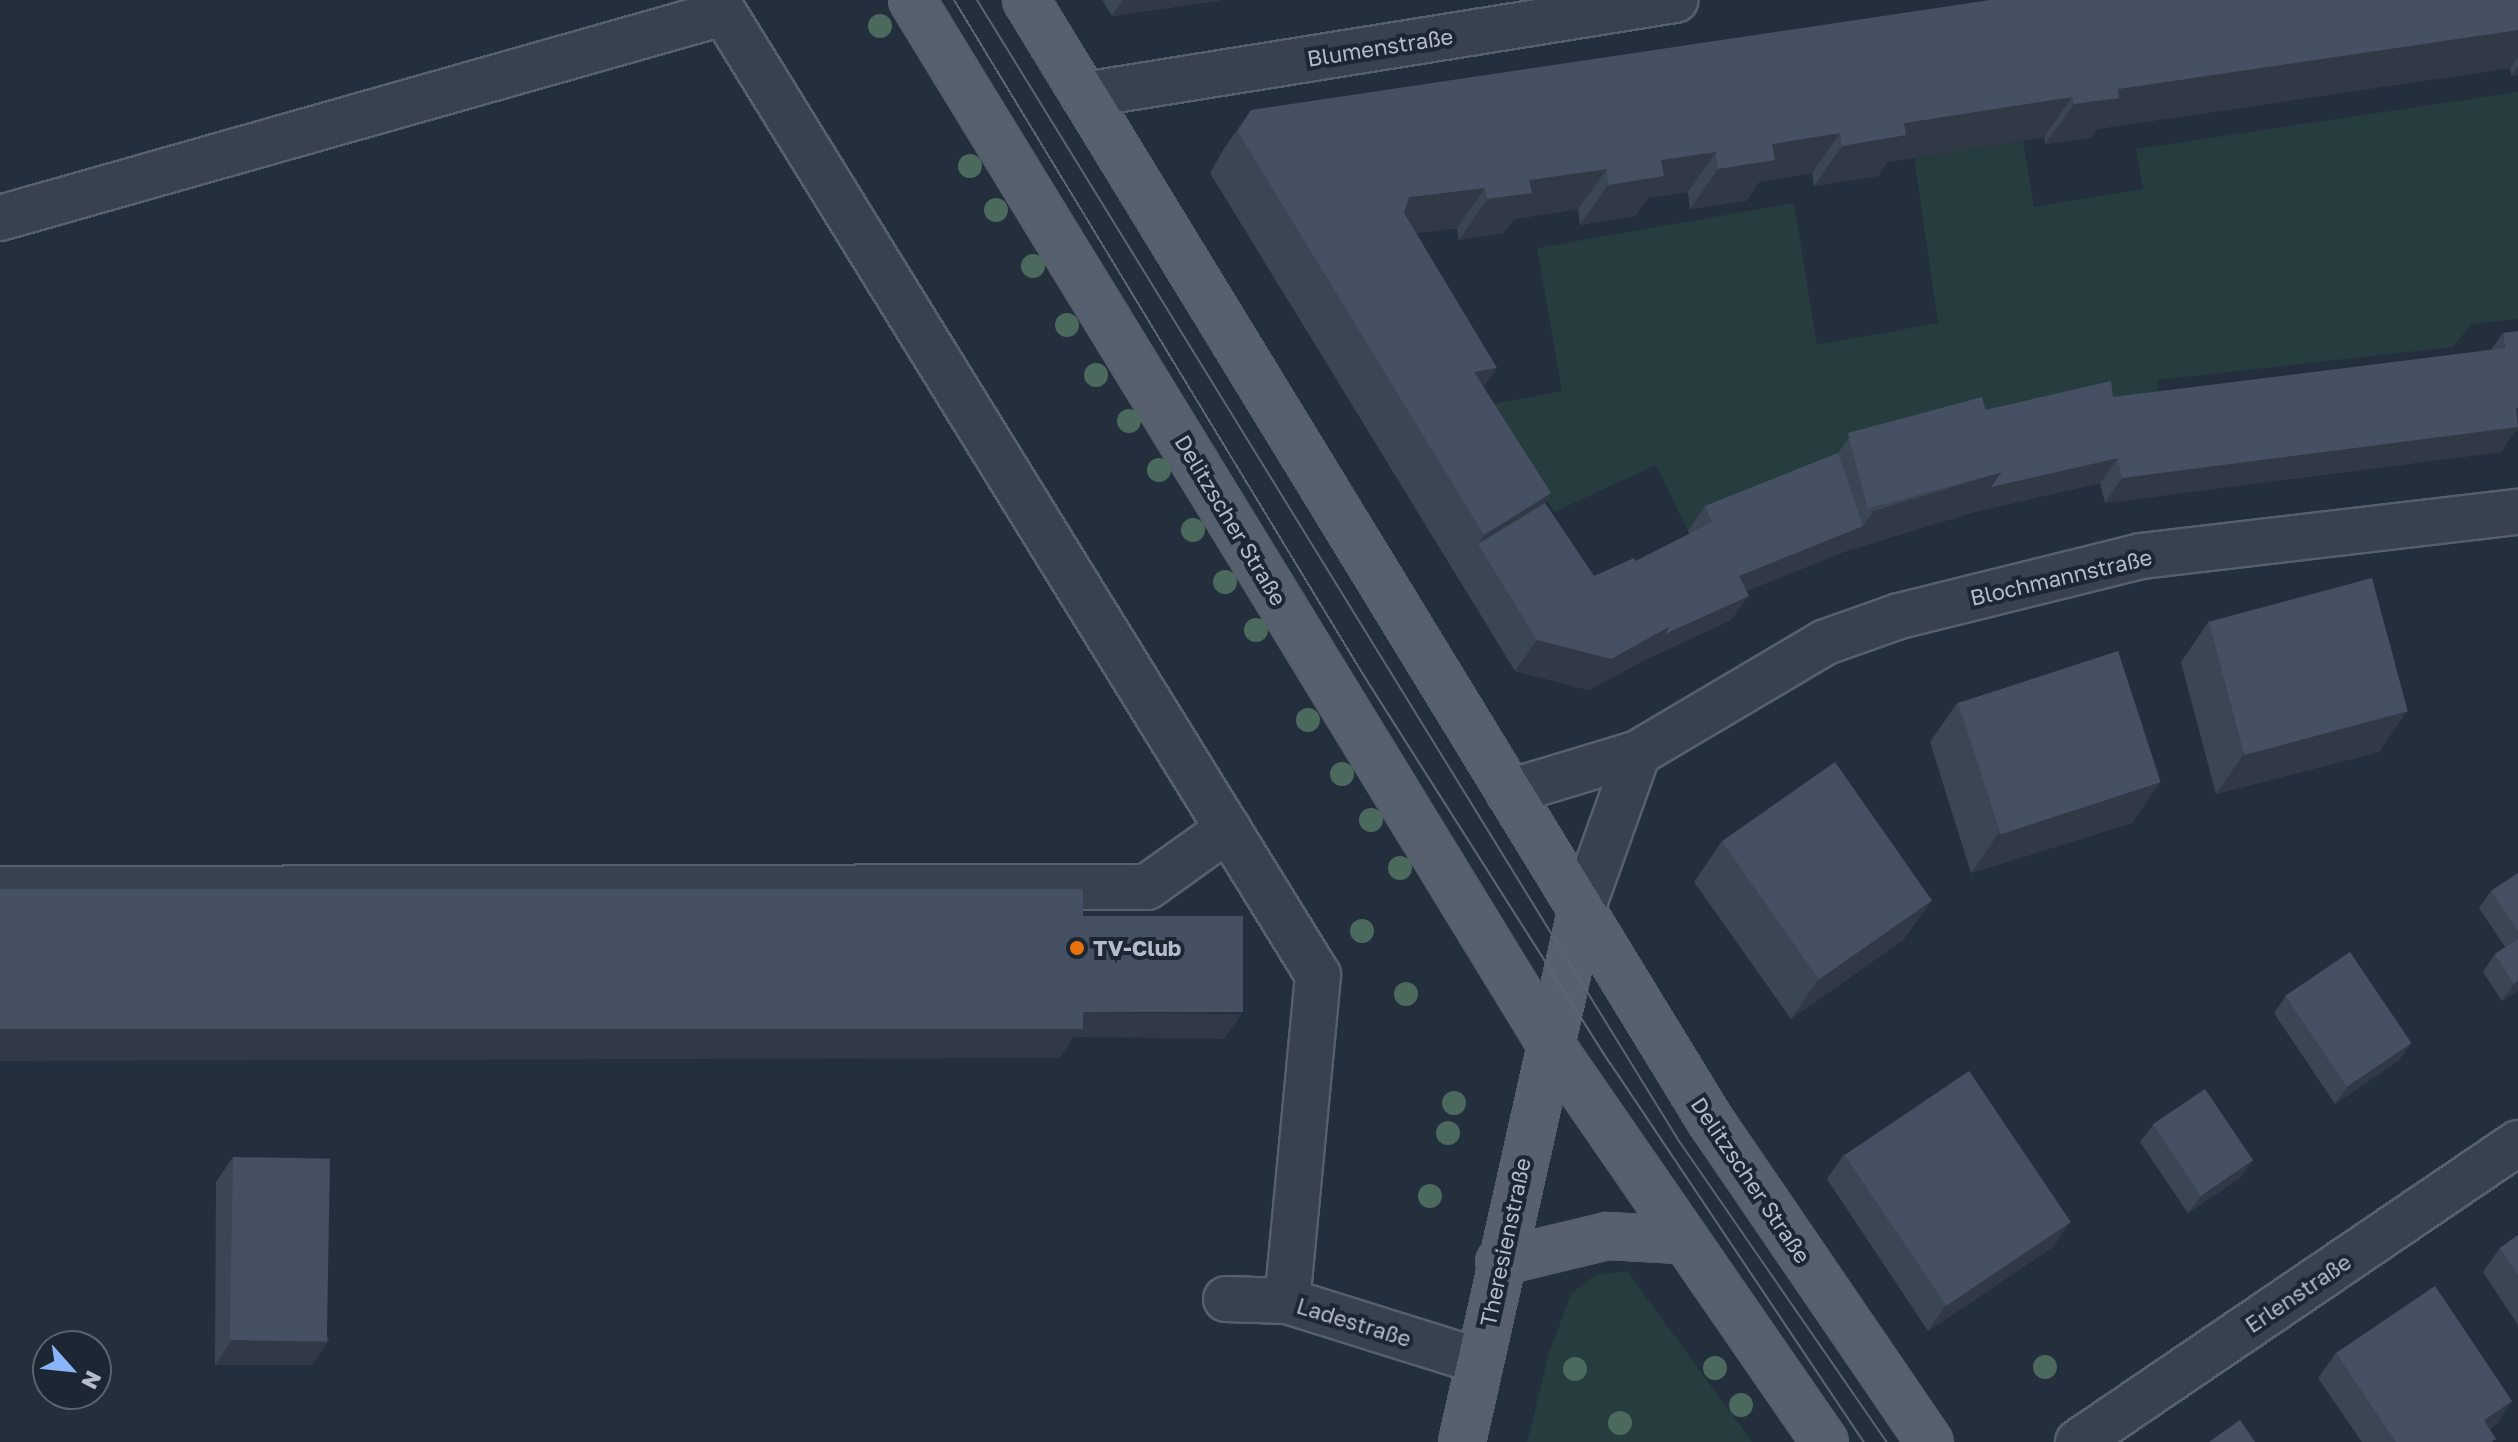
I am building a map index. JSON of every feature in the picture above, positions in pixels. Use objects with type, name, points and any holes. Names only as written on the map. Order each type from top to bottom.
[{"type":"main road","name":"Delitzscher Straße","points":[[912,0],[1549,1042],[1681,1240],[1825,1442]]},
{"type":"main road","name":"Delitzscher Straße","points":[[1026,0],[1710,1120],[1930,1442]]},
{"type":"main road","points":[[1549,1042],[1581,912]]},
{"type":"main road","name":"Theresienstraße","points":[[1462,1442],[1549,1042]]},
{"type":"main road","points":[[1499,1262],[1607,1236],[1681,1240]]},
{"type":"street","name":"Blumenstraße","points":[[1084,95],[1675,0]]},
{"type":"street","points":[[0,218],[720,6],[1318,975],[1287,1301]]},
{"type":"street","name":"Blochmannstraße","points":[[1509,792],[1638,753],[1826,642],[1899,616],[2141,556],[2518,512]]},
{"type":"street","points":[[1581,912],[1638,753]]},
{"type":"street","points":[[0,889],[1147,887],[1228,829]]},
{"type":"street","name":"Erlenstraße","points":[[2078,1442],[2518,1143]]},
{"type":"street","name":"Ladestraße","points":[[1226,1299],[1287,1301],[1479,1361]]},
{"type":"green space","points":[[2518,92],[2518,319],[2471,324],[2453,347],[2157,380],[2159,400],[1688,531],[1656,465],[1554,512],[1488,405],[1562,391],[1537,248],[1794,203],[1817,345],[1938,323],[1914,157],[2023,141],[2034,207],[2143,189],[2136,149]]},
{"type":"green space","points":[[1627,1271],[1752,1442],[1527,1442],[1549,1353],[1571,1294],[1595,1275]]},
{"type":"building","points":[[1990,0],[2518,0],[2518,30],[2118,89],[2119,98],[2074,104],[2072,97],[1904,123],[1906,135],[1842,146],[1840,133],[1772,144],[1775,160],[1718,169],[1716,152],[1661,160],[1664,176],[1608,185],[1607,169],[1529,180],[1532,193],[1487,199],[1485,188],[1409,197],[1404,213],[1497,368],[1474,372],[1551,493],[1484,535],[1238,132],[1251,110]]},
{"type":"building","points":[[2518,331],[2518,427],[2122,478],[2118,458],[1991,487],[2002,472],[1985,410],[2111,381],[2113,397],[2505,348],[2503,333]]},
{"type":"building","points":[[1982,397],[2002,472],[1868,508],[1848,433]]},
{"type":"building","points":[[1838,453],[1863,526],[1739,576],[1749,596],[1665,634],[1669,627],[1636,561],[1712,522],[1705,506]]},
{"type":"building","points":[[1545,503],[1594,576],[1634,558],[1669,627],[1611,659],[1537,640],[1478,544]]},
{"type":"building","points":[[2372,578],[2408,711],[2244,755],[2209,622]]},
{"type":"building","points":[[2118,651],[2161,782],[2001,834],[1958,703]]},
{"type":"building","points":[[1835,762],[1932,900],[1819,980],[1722,841]]},
{"type":"building","points":[[2518,873],[2518,931],[2491,891]]},
{"type":"building","points":[[0,889],[1083,889],[1083,1029],[0,1029]]},
{"type":"building","points":[[1083,916],[1243,916],[1243,1012],[1083,1012]]},
{"type":"building","points":[[2518,939],[2518,981],[2514,984],[2495,954]]},
{"type":"building","points":[[2350,952],[2412,1043],[2347,1087],[2285,996]]},
{"type":"building","points":[[1969,1071],[2071,1222],[1946,1306],[1845,1155]]},
{"type":"building","points":[[2205,1089],[2253,1160],[2201,1196],[2153,1124]]},
{"type":"building","points":[[233,1157],[330,1159],[327,1342],[230,1340]]},
{"type":"building","points":[[2518,1235],[2518,1275],[2500,1248]]},
{"type":"building","points":[[2435,1286],[2512,1401],[2484,1420],[2496,1439],[2491,1442],[2396,1442],[2336,1353]]},
{"type":"building","points":[[2240,1420],[2255,1442],[2209,1442]]},
{"type":"tram line","points":[[954,0],[1364,676],[1610,1063],[1864,1442]]},
{"type":"tram line","points":[[977,0],[1679,1141],[1887,1442]]},
{"type":"place","name":"TV-Club","points":[[1077,948]]}]
